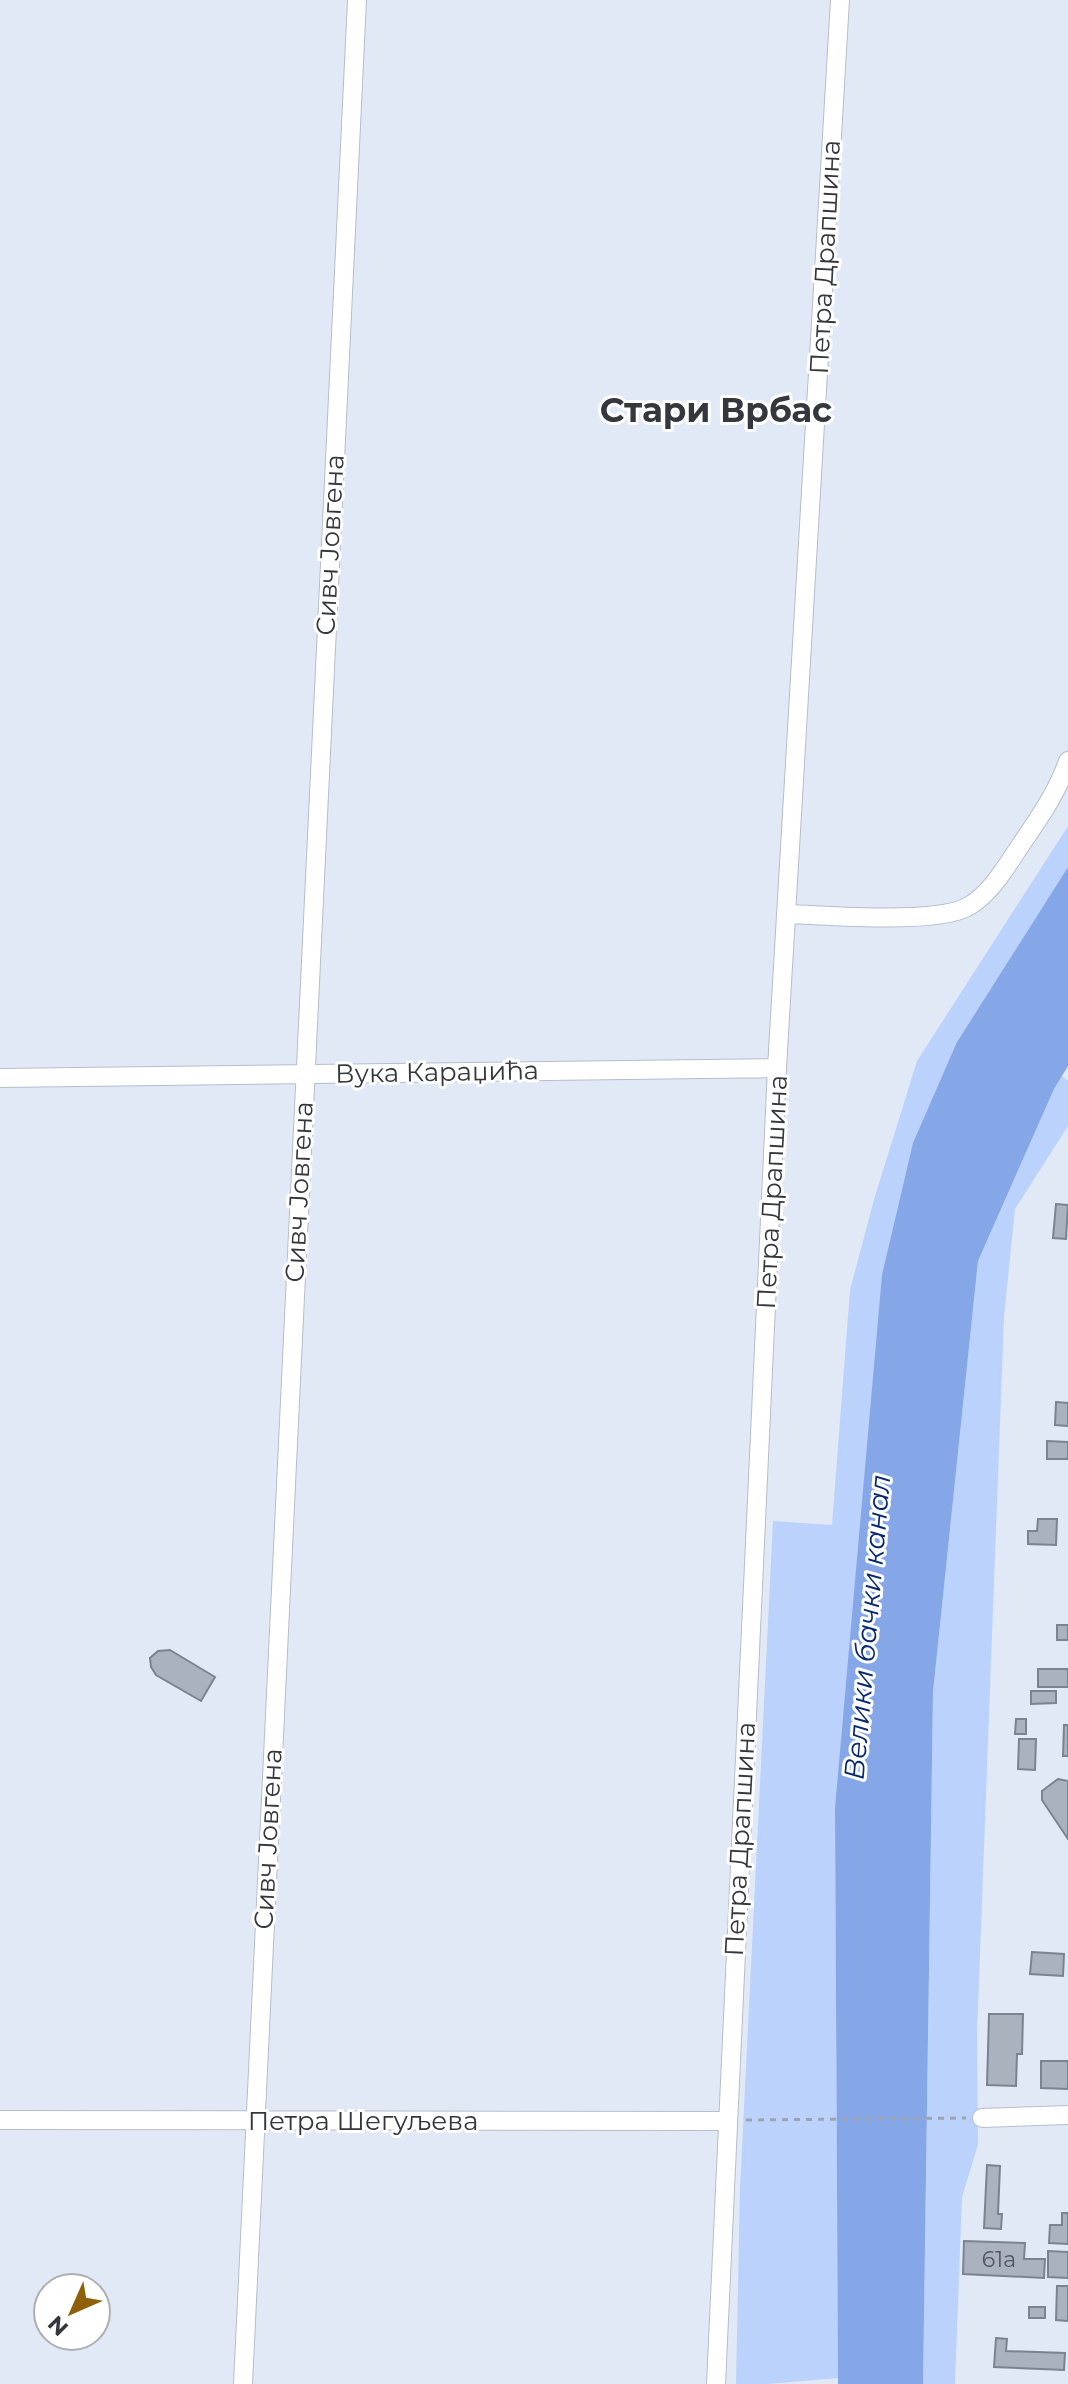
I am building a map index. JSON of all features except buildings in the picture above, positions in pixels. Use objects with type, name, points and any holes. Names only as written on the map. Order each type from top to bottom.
[{"type":"street","name":"Сивч Јовгена","points":[[243,2384],[357,0]]},
{"type":"street","name":"Петра Драпшина","points":[[716,2384],[777,1068],[840,0]]},
{"type":"street","points":[[787,914],[907,917],[946,915],[966,908],[1002,872],[1055,794],[1068,761]]},
{"type":"street","name":"Вука Караџића","points":[[0,1078],[777,1068]]},
{"type":"street","points":[[982,2118],[1068,2115]]},
{"type":"street","name":"Петра Шегуљева","points":[[0,2120],[727,2121]]},
{"type":"path","points":[[727,2121],[982,2118]]},
{"type":"shaded area","points":[[1068,826],[1068,867],[957,1042],[835,1808],[838,2378],[736,2384],[740,2188],[773,1521],[832,1525],[850,1290],[875,1196],[917,1061]]},
{"type":"shaded area","points":[[1062,1076],[1068,1081],[1068,1126],[1015,1209],[1004,1317],[977,2034],[978,2145],[962,2197],[955,2384],[923,2384],[933,1692],[978,1261]]},
{"type":"water","name":"Велики бачки канал","points":[[1068,867],[1068,1066],[1054,1089],[978,1261],[933,1692],[923,2384],[838,2384],[835,1808],[882,1275],[913,1143],[957,1042]]},
{"type":"district","name":"Стари Врбас","points":[[716,410]]}]
